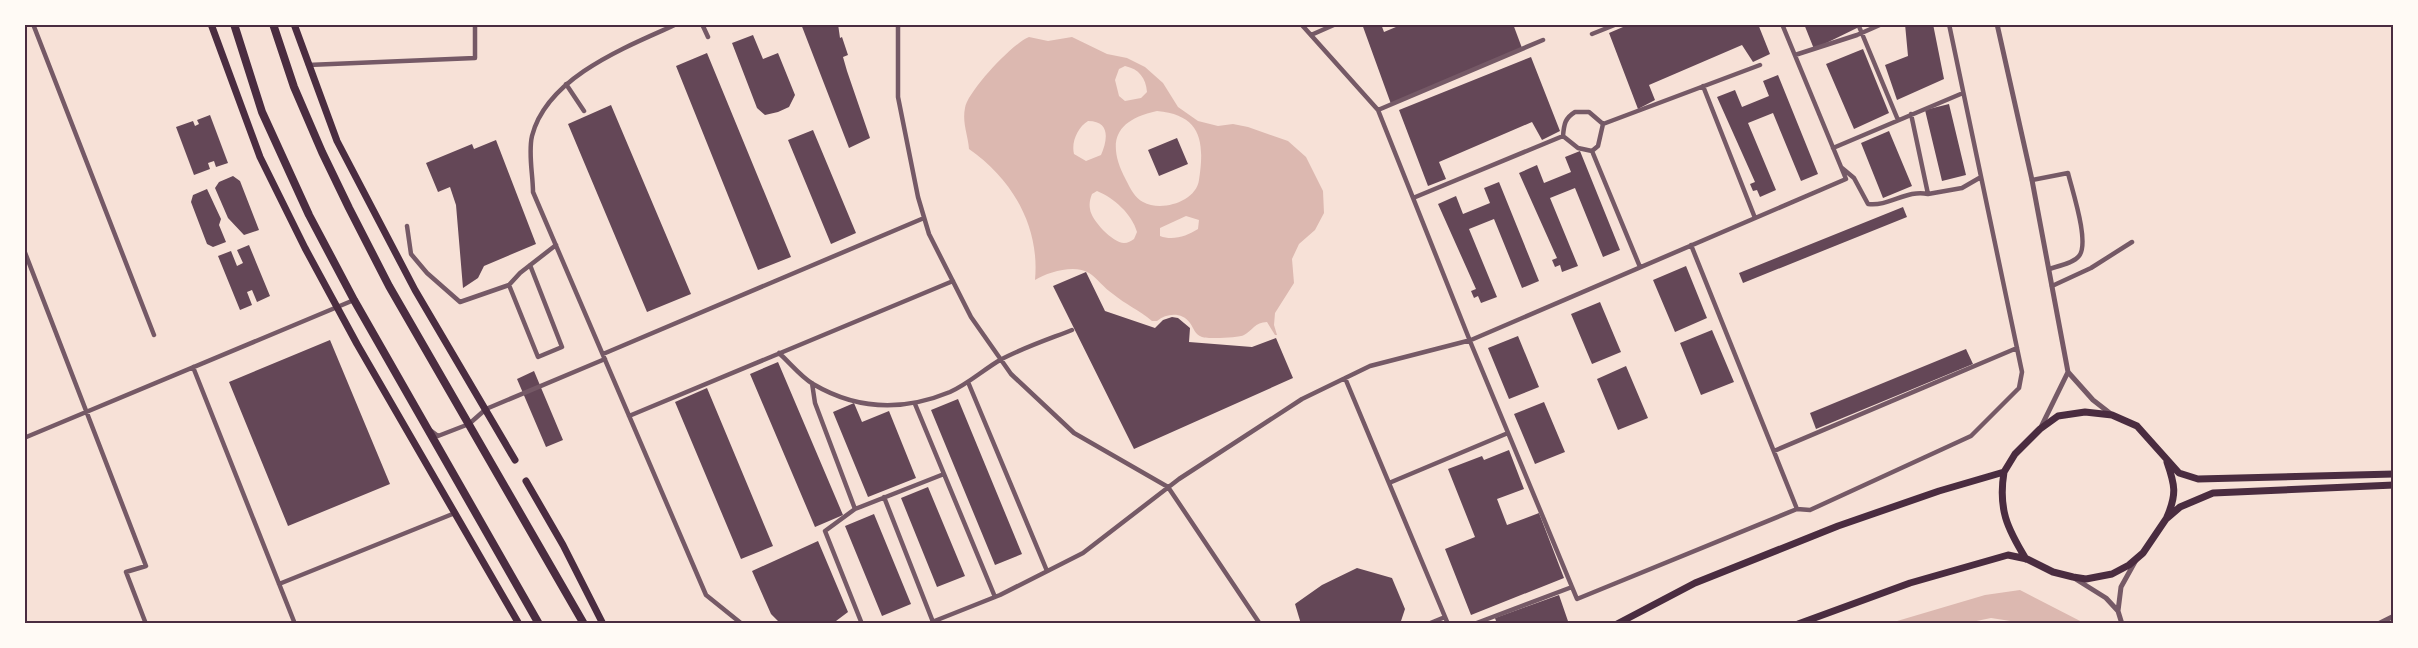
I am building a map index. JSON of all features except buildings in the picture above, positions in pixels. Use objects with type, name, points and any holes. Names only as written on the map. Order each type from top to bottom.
[{"type":"highway","points":[[234,24],[262,112],[309,215],[354,300],[539,624]]},
{"type":"highway","points":[[273,24],[294,87],[322,152],[389,286],[584,624]]},
{"type":"main road","points":[[211,24],[260,157],[305,248],[519,624]]},
{"type":"main road","points":[[294,24],[337,141],[416,290],[514,460]]},
{"type":"main road","points":[[2026,559],[2004,518],[2001,492],[2004,472],[2015,454],[2040,429],[2058,416],[2085,412],[2112,415],[2138,426],[2179,473],[2198,479],[2394,474]]},
{"type":"main road","points":[[1798,624],[1910,583],[2008,555],[2026,559],[2053,572],[2073,577],[2086,579],[2112,574],[2143,553],[2166,519],[2174,500],[2175,488],[2166,458]]},
{"type":"main road","points":[[1617,624],[1695,583],[1838,526],[1939,491],[2004,472]]},
{"type":"main road","points":[[526,481],[563,545],[603,624]]},
{"type":"main road","points":[[2166,519],[2180,507],[2213,493],[2394,485]]},
{"type":"street","points":[[33,24],[154,334]]},
{"type":"street","points":[[308,65],[475,58],[475,24]]},
{"type":"street","points":[[677,24],[616,51],[566,84],[542,109],[532,138],[533,192],[706,595],[741,624]]},
{"type":"street","points":[[702,24],[708,38]]},
{"type":"street","points":[[898,24],[898,97],[924,218],[929,234],[971,317],[1011,374],[1074,433],[1168,487],[1260,624]]},
{"type":"street","points":[[1301,24],[1378,110],[1469,340],[1577,599],[1797,509],[1810,510],[1971,436],[2019,388],[2022,372],[1949,24]]},
{"type":"street","points":[[1311,35],[1336,24]]},
{"type":"street","points":[[1592,34],[1617,24]]},
{"type":"street","points":[[927,624],[995,597],[1083,553],[1168,487],[1295,402],[1370,366],[1469,340],[1846,179],[1782,24]]},
{"type":"street","points":[[1858,24],[1898,120]]},
{"type":"street","points":[[1795,55],[1882,24]]},
{"type":"street","points":[[1997,24],[2032,180],[2068,372],[2093,400],[2112,415]]},
{"type":"street","points":[[1378,110],[1543,40]]},
{"type":"street","points":[[1603,124],[1760,65]]},
{"type":"street","points":[[566,84],[584,111]]},
{"type":"street","points":[[1703,86],[1755,218]]},
{"type":"street","points":[[1833,148],[1963,93]]},
{"type":"street","points":[[1563,136],[1568,116],[1575,112],[1589,112],[1603,124]]},
{"type":"street","points":[[1911,114],[1928,194]]},
{"type":"street","points":[[1592,151],[1598,146],[1603,124]]},
{"type":"street","points":[[1413,198],[1563,136]]},
{"type":"street","points":[[1563,136],[1578,148],[1592,151]]},
{"type":"street","points":[[1592,151],[1640,267]]},
{"type":"street","points":[[1841,167],[1854,178],[1868,204],[1878,206],[1918,192],[1928,194],[1962,188],[1981,177]]},
{"type":"street","points":[[2032,180],[2068,173],[2083,238],[2082,253],[2078,259],[2049,269]]},
{"type":"street","points":[[428,428],[438,436],[469,424],[486,410],[604,356],[924,218]]},
{"type":"street","points":[[406,226],[411,254],[426,273],[460,302],[509,285],[556,245]]},
{"type":"street","points":[[2052,286],[2091,268],[2132,242]]},
{"type":"street","points":[[1691,245],[1797,509]]},
{"type":"street","points":[[24,250],[146,566],[126,573],[147,624]]},
{"type":"street","points":[[509,285],[538,357],[562,346],[530,265]]},
{"type":"street","points":[[630,416],[953,281]]},
{"type":"street","points":[[24,438],[354,300]]},
{"type":"street","points":[[779,353],[812,383],[849,401],[882,406],[915,404],[949,392],[1001,360],[1072,330]]},
{"type":"street","points":[[1774,451],[2017,348]]},
{"type":"street","points":[[193,367],[296,624]]},
{"type":"street","points":[[2040,429],[2068,372]]},
{"type":"street","points":[[1346,378],[1448,624]]},
{"type":"street","points":[[968,382],[1047,571]]},
{"type":"street","points":[[812,383],[815,403],[855,509]]},
{"type":"street","points":[[915,404],[995,597]]},
{"type":"street","points":[[1389,483],[1508,433]]},
{"type":"street","points":[[862,624],[825,531],[855,509],[944,474]]},
{"type":"street","points":[[884,497],[933,622]]},
{"type":"street","points":[[279,584],[455,513]]},
{"type":"street","points":[[2122,624],[2118,611],[2121,587],[2136,559]]},
{"type":"street","points":[[2073,577],[2106,598],[2118,611]]},
{"type":"street","points":[[1474,624],[1572,587]]},
{"type":"street","points":[[2378,624],[2394,616]]},
{"type":"street","points":[[1428,624],[1445,617]]},
{"type":"shaded area","points":[[1029,37],[1048,41],[1072,37],[1107,54],[1127,58],[1145,67],[1163,83],[1178,107],[1198,121],[1218,126],[1233,124],[1248,127],[1288,141],[1306,157],[1323,191],[1324,213],[1315,230],[1299,244],[1292,259],[1294,283],[1275,313],[1274,325],[1277,335],[1267,322],[1259,323],[1241,336],[1205,338],[1199,336],[1187,319],[1179,315],[1170,315],[1152,321],[1083,270],[1062,270],[1035,280],[1033,241],[1028,223],[1010,189],[984,161],[969,149],[964,119],[968,100],[982,80]],"holes":[[[1125,66],[1141,75],[1147,92],[1141,98],[1125,101],[1119,96],[1115,80],[1119,69]],[[1157,111],[1172,114],[1183,118],[1197,132],[1201,153],[1199,180],[1192,194],[1177,203],[1159,206],[1140,200],[1131,189],[1120,166],[1116,154],[1118,135],[1123,127],[1143,115]],[[1088,121],[1100,124],[1104,128],[1106,137],[1101,155],[1086,161],[1074,154],[1076,135]],[[1097,191],[1122,207],[1135,225],[1137,232],[1134,239],[1127,243],[1114,239],[1094,219],[1090,205],[1092,194]],[[1186,216],[1199,220],[1198,229],[1189,234],[1175,238],[1160,236],[1160,228]]]},
{"type":"shaded area","points":[[2020,590],[2086,624],[2030,624],[1991,618],[1962,624],[1887,624],[1985,595]]}]
